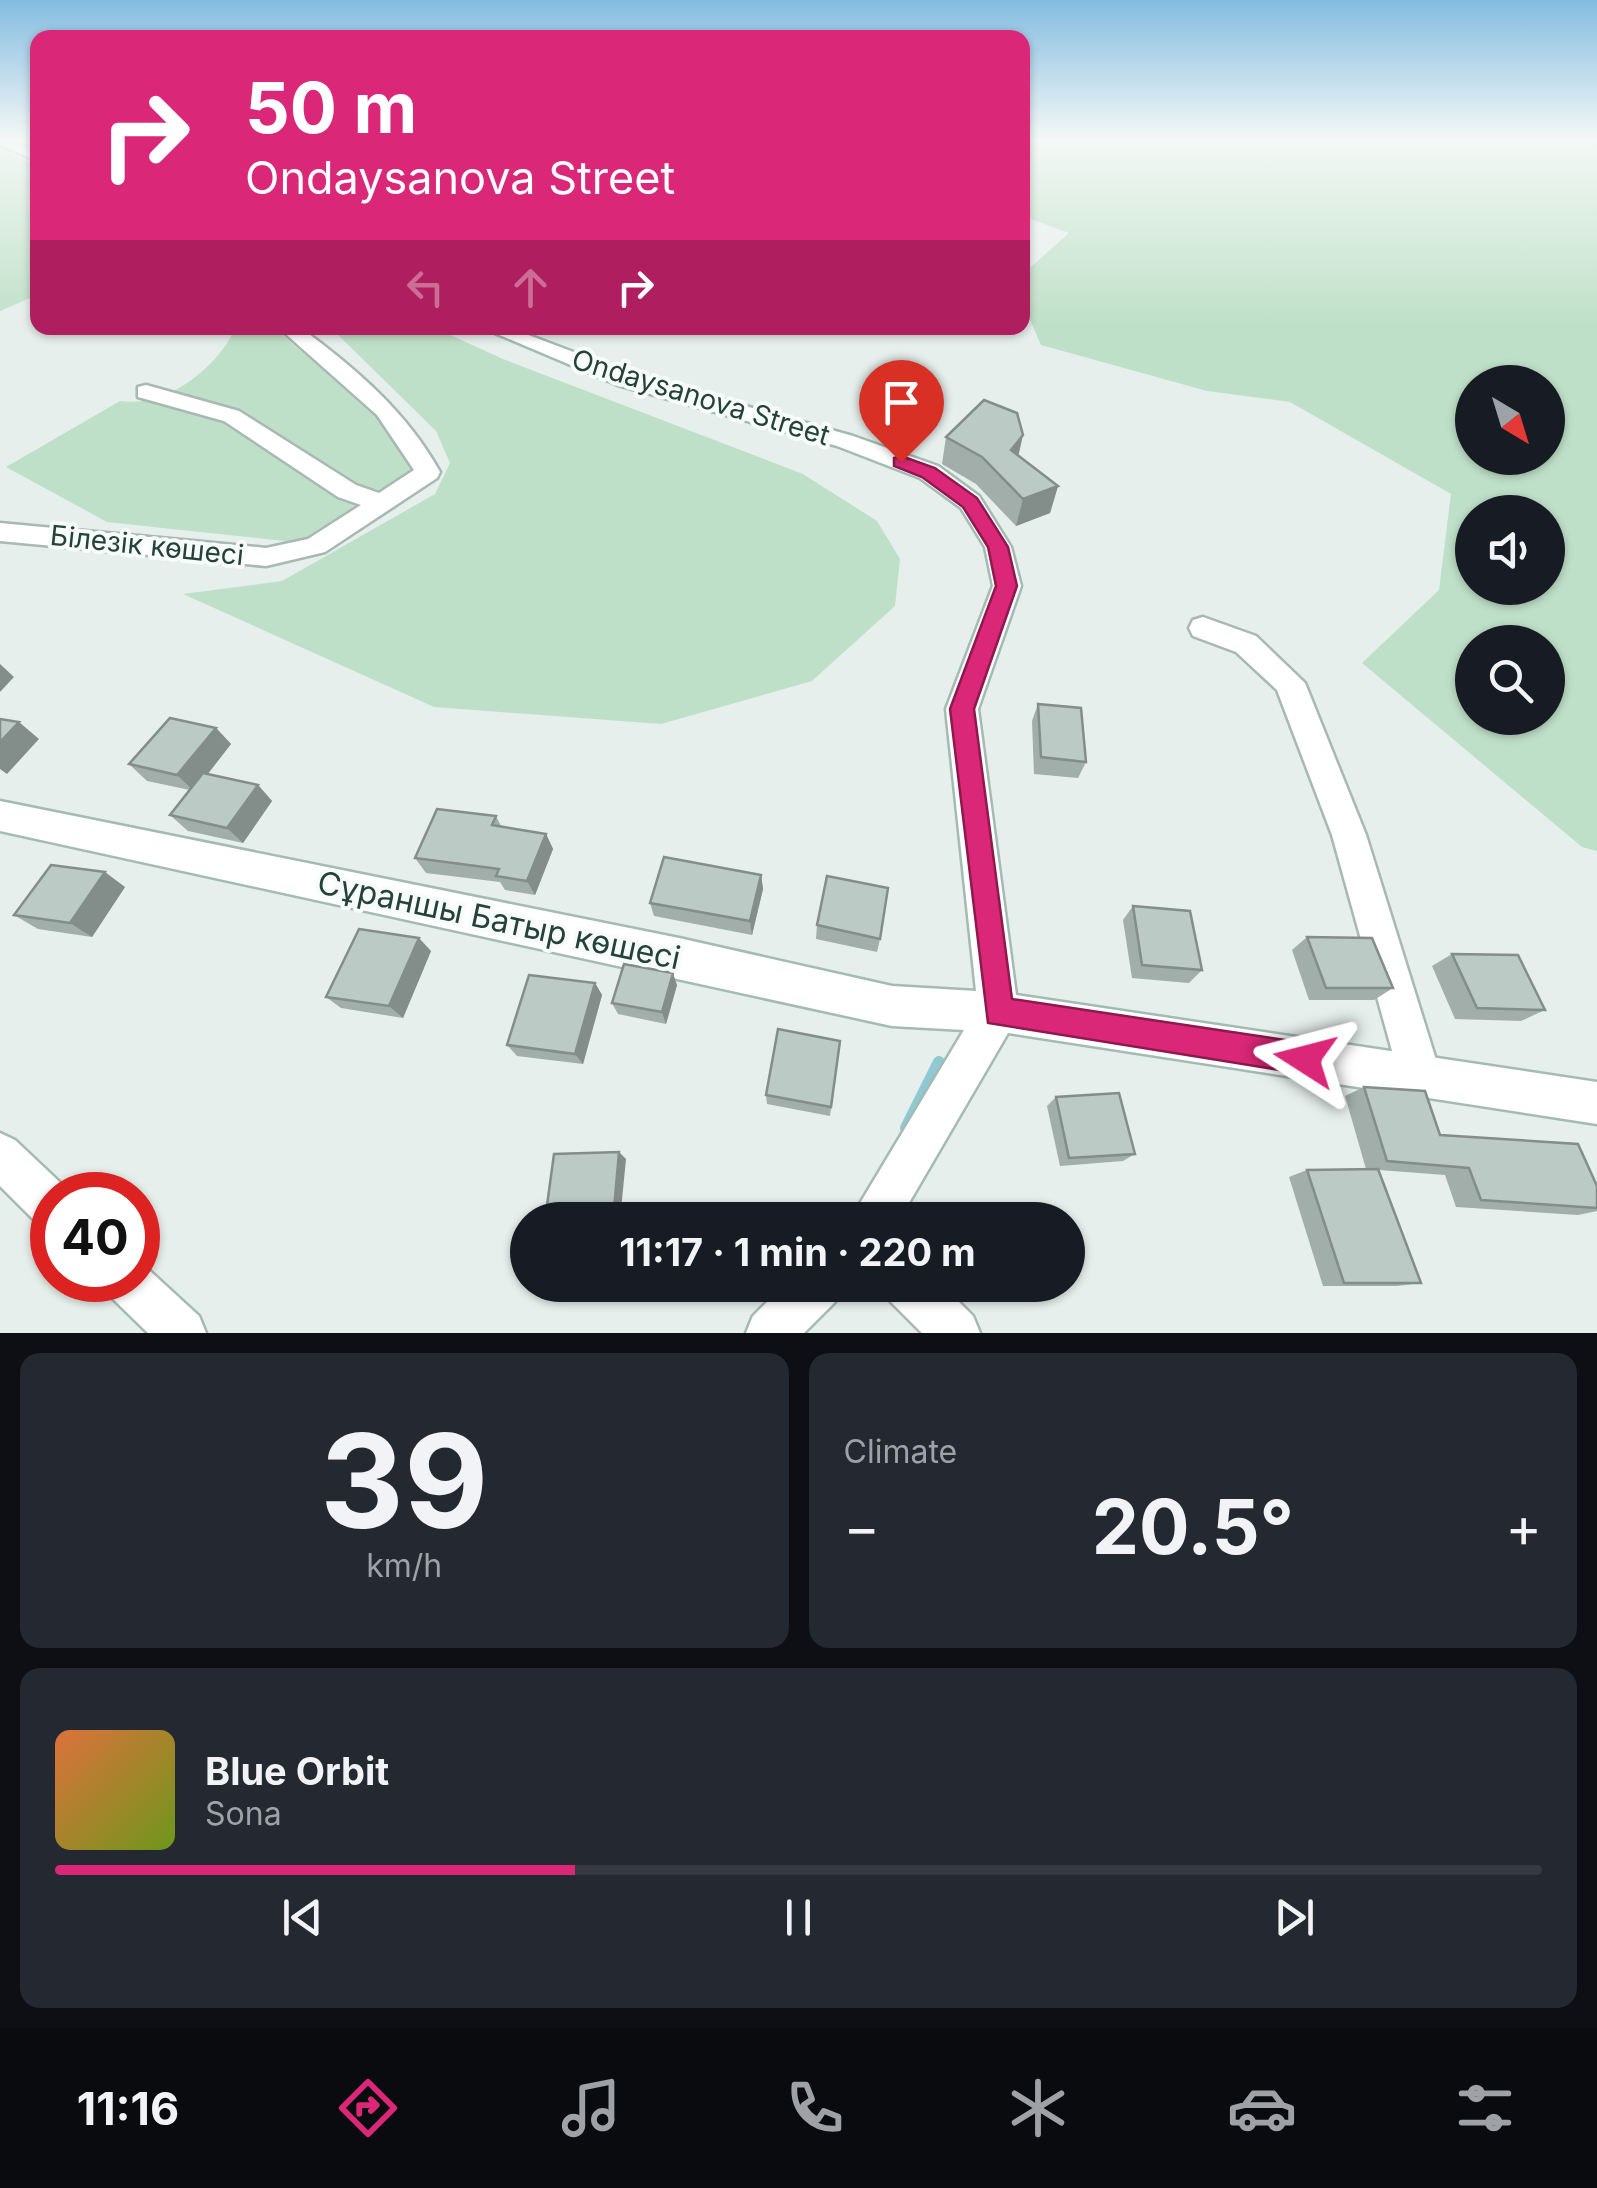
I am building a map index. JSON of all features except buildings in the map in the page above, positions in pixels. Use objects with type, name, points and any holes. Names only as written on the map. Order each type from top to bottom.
[{"type":"street","name":"Білезік көшесі","points":[[0,532],[266,557],[316,546],[428,472],[415,443],[348,374],[298,335]]},
{"type":"street","name":"Ondaysanova Street","points":[[511,335],[626,380],[845,441],[929,472],[970,502],[998,547],[1006,586],[962,709],[998,1012]]},
{"type":"street","points":[[146,392],[183,406],[231,416],[348,492],[382,503]]},
{"type":"street","points":[[1203,628],[1246,644],[1290,683],[1349,835],[1420,1076]]},
{"type":"street","name":"Сұраншы Батыр көшесі","points":[[0,816],[660,953],[892,1006],[998,1012],[1597,1103]]},
{"type":"street","points":[[885,1202],[998,1012]]},
{"type":"street","points":[[0,1155],[30,1184]]},
{"type":"street","points":[[150,1302],[182,1333]]},
{"type":"street","points":[[770,1333],[801,1302]]},
{"type":"street","points":[[925,1302],[956,1333]]},
{"type":"green space","points":[[0,201],[30,201],[30,298],[0,311]]},
{"type":"green space","points":[[1030,201],[1597,201],[1597,851],[1582,847],[1362,663],[1439,590],[1451,494],[1290,402],[1207,391],[1041,345],[1030,320],[1030,268],[1069,233],[1030,219]]},
{"type":"green space","points":[[231,335],[282,335],[395,431],[413,472],[338,525],[293,542],[107,522],[6,467],[120,401],[137,402],[172,392],[203,371]]},
{"type":"green space","points":[[338,335],[450,335],[503,359],[803,474],[877,521],[900,559],[895,606],[812,681],[661,724],[434,707],[183,594],[282,581],[435,494],[450,463],[436,431]]},
{"type":"waterway","points":[[906,1128],[939,1062]]},
{"type":"route","points":[[901,462],[929,472],[970,502],[998,547],[1006,586],[962,709],[998,1012],[1305,1059]]}]
